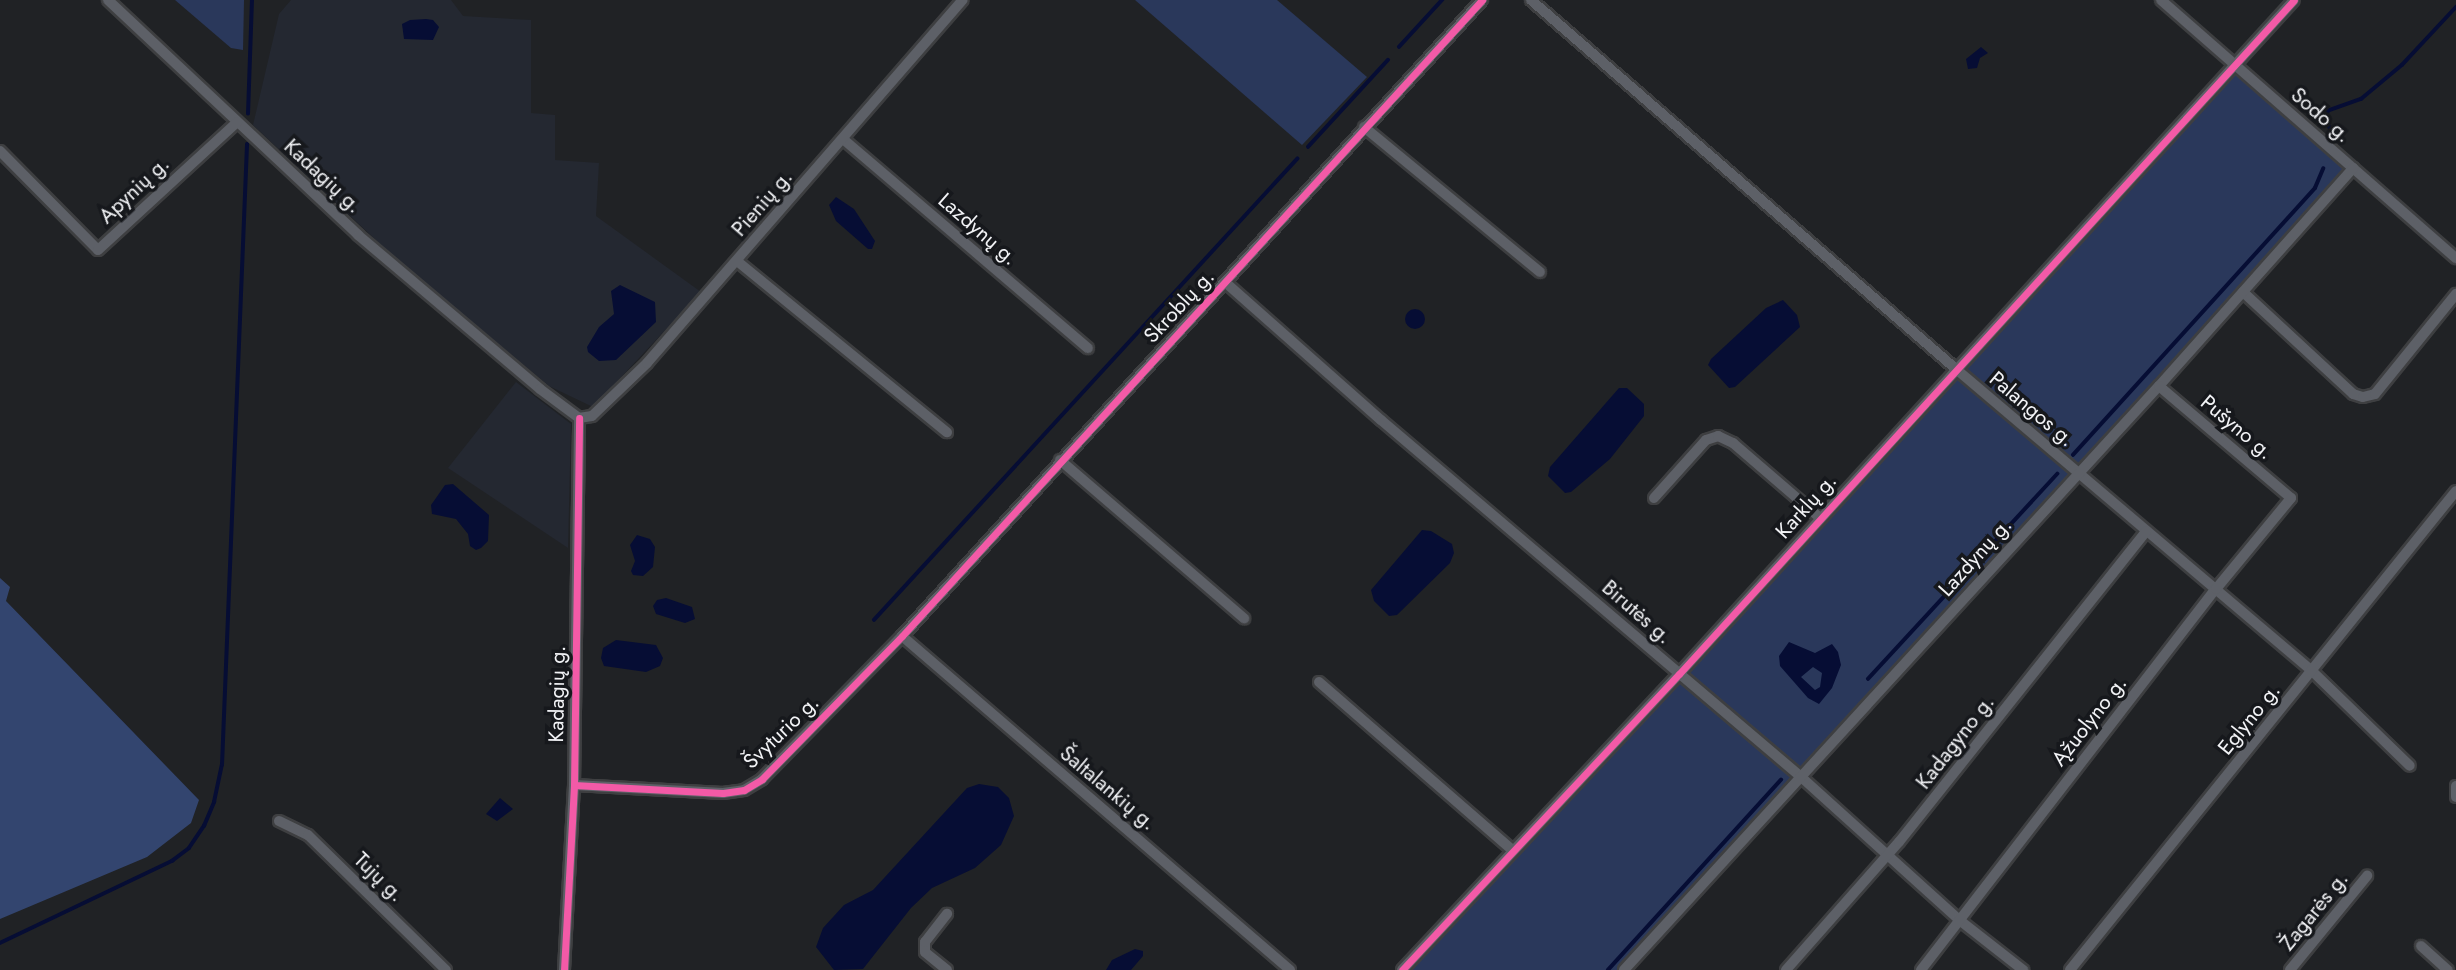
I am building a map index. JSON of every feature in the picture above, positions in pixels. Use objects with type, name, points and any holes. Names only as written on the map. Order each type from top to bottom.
[{"type":"street","name":"Kadagių g.","points":[[108,0],[358,235],[540,389],[579,418],[574,785],[568,955],[564,970]]},
{"type":"street","name":"Pienių g.","points":[[579,418],[592,416],[647,363],[963,0]]},
{"type":"street","name":"Skroblų g.","points":[[902,636],[1482,0]]},
{"type":"street","name":"Palangos g.","points":[[1531,0],[1956,369],[2312,671],[2410,766]]},
{"type":"street","name":"Sodo g.","points":[[2161,0],[2456,258]]},
{"type":"street","name":"Karklų g.","points":[[1402,970],[1511,849],[1679,674],[1819,517],[2294,0]]},
{"type":"street","name":"Apynių g.","points":[[0,151],[97,250],[237,122]]},
{"type":"street","points":[[1364,127],[1540,272]]},
{"type":"street","name":"Lazdynų g.","points":[[843,139],[1088,348]]},
{"type":"street","name":"Lazdynų g.","points":[[1624,970],[2159,386],[2353,168]]},
{"type":"street","points":[[737,261],[947,432]]},
{"type":"street","name":"Birutės g.","points":[[1225,282],[1381,420],[1800,776],[1958,919],[2024,970]]},
{"type":"street","points":[[2242,292],[2353,394],[2363,397],[2375,394],[2456,294]]},
{"type":"street","name":"Pušyno g.","points":[[2159,386],[2291,498]]},
{"type":"street","points":[[1654,498],[1706,440],[1718,436],[1733,443],[1819,517]]},
{"type":"street","points":[[1060,460],[1244,618]]},
{"type":"street","name":"Eglyno g.","points":[[2070,970],[2456,491]]},
{"type":"street","name":"Ąžuolyno g.","points":[[1921,970],[2216,589],[2291,498]]},
{"type":"street","name":"Kadagyno g.","points":[[1786,970],[1888,856],[2146,531]]},
{"type":"street","name":"Švyturio g.","points":[[574,785],[723,793],[744,790],[762,779],[902,636]]},
{"type":"street","name":"Šaltalankių g.","points":[[902,636],[1290,970]]},
{"type":"street","points":[[1319,682],[1511,849]]},
{"type":"street","points":[[2456,786],[2456,797]]},
{"type":"street","name":"Tujų g.","points":[[279,821],[308,835],[446,970]]},
{"type":"street","name":"Žagarės g.","points":[[2290,970],[2367,876]]},
{"type":"street","points":[[947,914],[925,942],[925,952],[947,970]]},
{"type":"street","points":[[2421,946],[2448,970]]},
{"type":"shaded area","points":[[175,0],[244,0],[243,50],[231,48]]},
{"type":"shaded area","points":[[291,0],[451,0],[463,16],[531,20],[531,113],[555,115],[555,160],[599,163],[596,216],[701,292],[593,407],[549,386],[392,255],[253,125],[279,14]]},
{"type":"shaded area","points":[[1135,0],[1277,0],[1367,77],[1302,145]]},
{"type":"shaded area","points":[[410,20],[433,20],[439,27],[433,40],[404,39],[402,24]]},
{"type":"shaded area","points":[[1981,47],[1988,53],[1980,58],[1977,68],[1968,69],[1966,59]]},
{"type":"shaded area","points":[[2235,66],[2353,168],[1621,970],[1402,970]]},
{"type":"shaded area","points":[[836,197],[854,209],[875,241],[872,249],[868,249],[836,221],[829,205]]},
{"type":"shaded area","points":[[620,285],[655,302],[656,322],[616,360],[599,361],[588,352],[587,347],[599,327],[614,314],[611,291]]},
{"type":"shaded area","points":[[1783,300],[1797,315],[1800,327],[1735,387],[1729,388],[1708,365],[1711,359],[1766,308]]},
{"type":"shaded area","points":[[1415,309],[1422,312],[1425,319],[1422,326],[1415,329],[1408,326],[1405,319],[1408,312]]},
{"type":"shaded area","points":[[516,382],[571,424],[568,548],[448,468]]},
{"type":"shaded area","points":[[1619,388],[1627,388],[1644,404],[1644,416],[1610,459],[1571,492],[1565,493],[1548,476],[1550,467]]},
{"type":"shaded area","points":[[453,484],[489,515],[488,541],[476,550],[470,546],[468,534],[456,519],[432,514],[431,505],[445,485]]},
{"type":"shaded area","points":[[1422,530],[1431,531],[1452,544],[1454,553],[1450,563],[1397,615],[1389,616],[1374,601],[1371,590]]},
{"type":"shaded area","points":[[637,535],[650,539],[655,547],[653,567],[643,576],[633,575],[631,571],[635,561],[630,545]]},
{"type":"shaded area","points":[[0,578],[10,587],[6,601],[199,800],[191,823],[147,857],[0,919]]},
{"type":"shaded area","points":[[666,598],[692,607],[695,619],[685,623],[656,614],[653,606],[657,600]]},
{"type":"shaded area","points":[[616,640],[656,645],[663,658],[660,666],[646,672],[604,666],[601,658],[603,648]]},
{"type":"shaded area","points":[[1789,642],[1815,653],[1832,644],[1838,652],[1841,665],[1832,688],[1819,704],[1808,698],[1780,666],[1779,656]],"holes":[[[1813,667],[1822,673],[1820,687],[1815,690],[1801,677]]]},
{"type":"shaded area","points":[[979,784],[998,787],[1009,798],[1014,816],[1001,845],[975,868],[932,888],[911,908],[863,969],[834,970],[816,947],[823,928],[844,905],[873,890],[967,788]]},
{"type":"shaded area","points":[[500,798],[513,809],[497,821],[486,814]]},
{"type":"shaded area","points":[[1135,949],[1143,951],[1143,956],[1131,970],[1106,970],[1112,960]]},
{"type":"waterway","points":[[248,114],[252,0]]},
{"type":"waterway","points":[[1399,47],[1442,0]]},
{"type":"waterway","points":[[2316,115],[2361,99],[2402,65],[2456,7]]},
{"type":"waterway","points":[[1308,147],[1388,60]]},
{"type":"waterway","points":[[2328,112],[2326,120],[2332,132]]},
{"type":"waterway","points":[[0,943],[172,861],[189,848],[204,826],[214,802],[222,765],[247,145]]},
{"type":"waterway","points":[[874,620],[1297,159]]},
{"type":"waterway","points":[[2073,455],[2315,188],[2323,169]]},
{"type":"waterway","points":[[1868,679],[2057,474]]},
{"type":"waterway","points":[[1608,970],[1781,780]]},
{"type":"cycle path","points":[[574,785],[723,793],[744,790],[762,779],[902,636],[1482,0]]},
{"type":"cycle path","points":[[1402,970],[1679,674],[2294,0]]},
{"type":"cycle path","points":[[564,970],[574,785],[579,418]]}]
